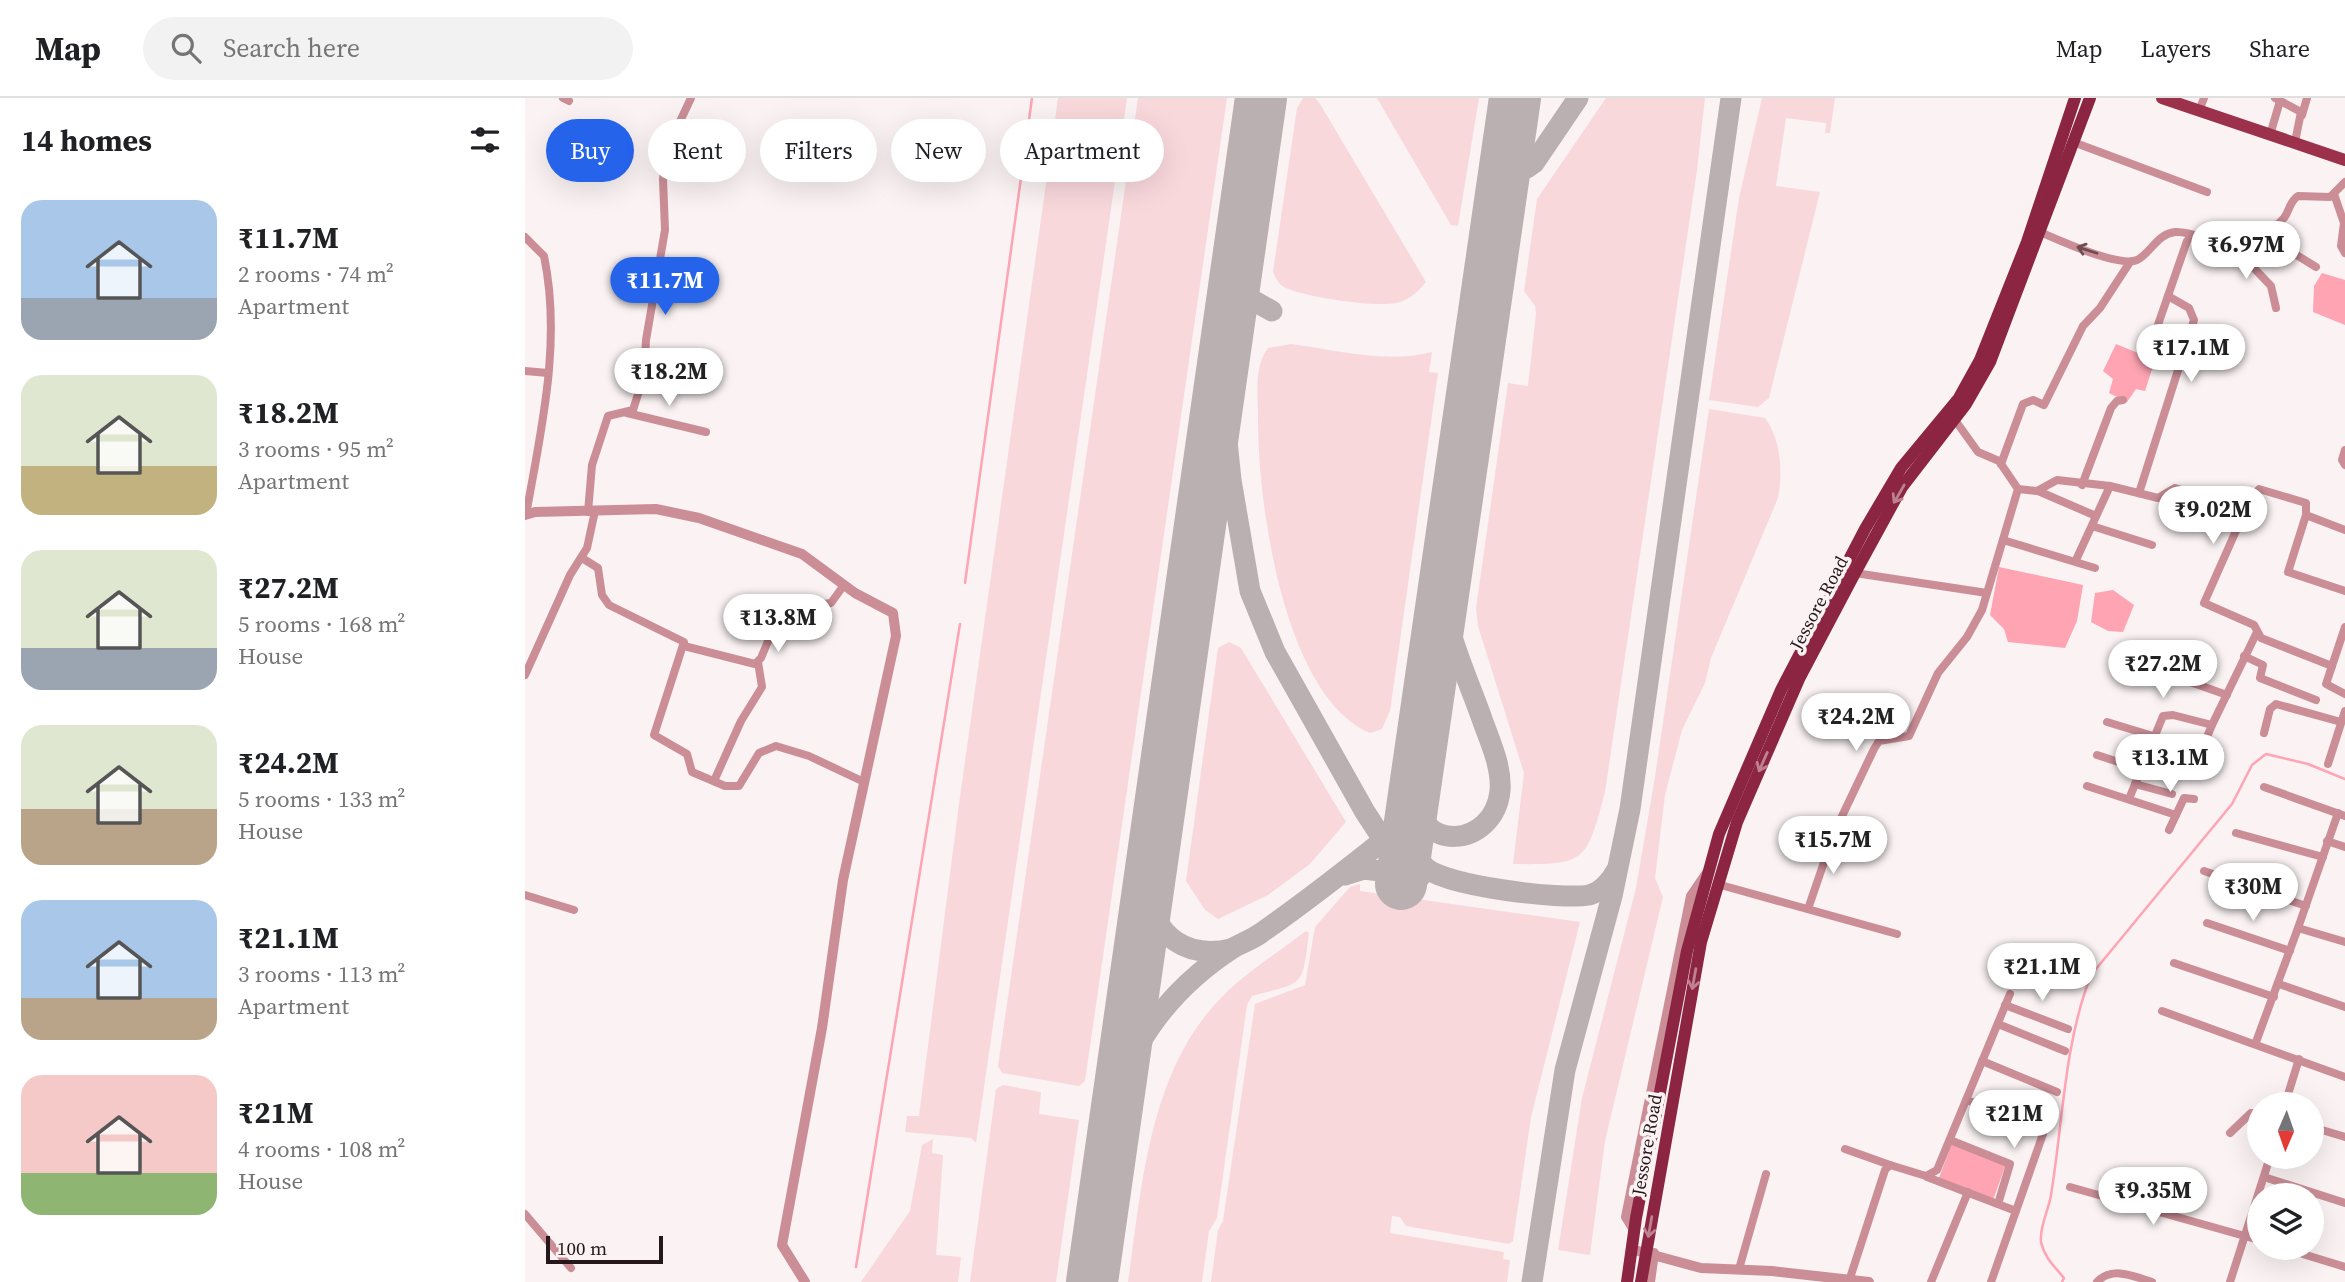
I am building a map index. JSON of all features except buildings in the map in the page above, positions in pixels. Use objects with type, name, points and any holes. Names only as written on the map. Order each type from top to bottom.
[{"type":"highway","points":[[1627,1282],[1634,1230],[1687,951],[1707,872],[1729,808],[1781,690],[1865,529],[1901,468],[1959,398],[1980,360],[2027,242],[2075,98]]},
{"type":"highway","name":"Jessore Road","points":[[1641,1282],[1650,1252],[1700,942],[1737,822],[1799,679],[1902,487],[1955,420],[1990,362],[2089,98]]},
{"type":"main road","points":[[2162,98],[2345,160]]},
{"type":"street","points":[[626,413],[635,404],[644,375],[646,340],[665,230],[663,179],[667,149],[691,98]]},
{"type":"street","points":[[2199,111],[2204,98]]},
{"type":"street","points":[[2295,142],[2307,98]]},
{"type":"street","points":[[2270,135],[2278,100],[2298,108],[2301,115]]},
{"type":"street","points":[[2073,142],[2207,192]]},
{"type":"street","points":[[2232,245],[2261,233],[2284,217],[2291,201],[2298,196],[2330,197],[2345,184]]},
{"type":"street","points":[[2334,194],[2344,223],[2341,246],[2345,253]]},
{"type":"street","points":[[2040,232],[2130,262]]},
{"type":"street","points":[[2261,233],[2316,267]]},
{"type":"street","points":[[2001,464],[2023,404],[2033,400],[2044,405],[2083,326],[2100,308],[2130,262],[2138,259],[2168,234],[2192,235],[2232,245],[2271,286],[2276,308]]},
{"type":"street","points":[[2152,342],[2187,241],[2192,235]]},
{"type":"street","points":[[525,237],[544,256],[547,271],[548,373],[525,515],[656,509],[699,518],[803,554],[844,585],[893,613],[895,636],[843,880],[822,1027],[782,1245],[805,1282]]},
{"type":"street","points":[[2139,492],[2194,320],[2189,308],[2168,296]]},
{"type":"street","points":[[525,371],[548,373]]},
{"type":"street","points":[[2083,485],[2108,416],[2114,404],[2123,400]]},
{"type":"street","points":[[525,675],[570,575],[582,558],[590,538],[592,466],[608,416],[626,413],[706,432]]},
{"type":"street","points":[[1955,420],[1972,446],[2001,464],[2018,489]]},
{"type":"street","points":[[2345,450],[2342,460],[2345,465]]},
{"type":"street","points":[[2038,491],[2057,480],[2110,486],[2158,498],[2170,489],[2183,488],[2237,507],[2247,506]]},
{"type":"street","points":[[2076,560],[2110,486]]},
{"type":"street","points":[[2018,489],[2038,491],[2096,516]]},
{"type":"street","points":[[1808,909],[1834,833],[1874,749],[1879,741],[1909,736],[1938,673],[1976,624],[2018,489]]},
{"type":"street","points":[[2332,666],[2261,638],[2251,623],[2204,602],[2247,506],[2254,492],[2259,489],[2307,503],[2306,515],[2288,572],[2345,591]]},
{"type":"street","points":[[2306,515],[2345,530]]},
{"type":"street","points":[[2092,526],[2152,545]]},
{"type":"street","points":[[2003,540],[2076,560],[2095,568]]},
{"type":"street","points":[[582,558],[598,568],[602,595],[609,605],[682,640],[684,646],[654,735],[683,750],[692,772],[714,781],[739,786],[759,753],[776,746],[809,756],[864,782]]},
{"type":"street","points":[[1855,573],[1987,593]]},
{"type":"street","points":[[714,781],[741,721],[762,687],[758,662],[781,610],[831,603],[844,585]]},
{"type":"street","points":[[2345,627],[2326,684],[2345,694]]},
{"type":"street","points":[[2204,744],[2257,632]]},
{"type":"street","points":[[684,646],[750,663],[758,662]]},
{"type":"street","points":[[2245,656],[2263,665],[2260,678],[2316,700]]},
{"type":"street","points":[[2176,677],[2227,695]]},
{"type":"street","points":[[2264,733],[2270,709],[2276,704],[2341,722]]},
{"type":"street","points":[[2328,764],[2345,711]]},
{"type":"street","points":[[2129,799],[2153,736],[2165,715],[2212,725]]},
{"type":"street","points":[[2107,722],[2153,736]]},
{"type":"street","points":[[2148,750],[2177,759]]},
{"type":"street","points":[[2097,755],[2140,769]]},
{"type":"street","points":[[2135,784],[2172,794]]},
{"type":"street","points":[[2087,786],[2176,815]]},
{"type":"street","points":[[2256,1042],[2279,984],[2327,841],[2341,815],[2264,787]]},
{"type":"street","points":[[2169,831],[2184,798],[2193,799]]},
{"type":"street","points":[[2236,833],[2323,857]]},
{"type":"street","points":[[2327,841],[2345,847]]},
{"type":"street","points":[[2204,871],[2306,906]]},
{"type":"street","points":[[1717,884],[1897,934]]},
{"type":"street","points":[[525,895],[574,910]]},
{"type":"street","points":[[2207,923],[2290,951]]},
{"type":"street","points":[[2298,928],[2345,943]]},
{"type":"street","points":[[2174,963],[2274,997]]},
{"type":"street","points":[[2279,984],[2345,1007]]},
{"type":"street","points":[[1926,1176],[1937,1170],[2010,995]]},
{"type":"street","points":[[2005,1005],[2068,1029]]},
{"type":"street","points":[[2162,1011],[2256,1042],[2345,1077]]},
{"type":"street","points":[[1997,1024],[2065,1051]]},
{"type":"street","points":[[2289,1092],[2299,1059]]},
{"type":"street","points":[[1982,1061],[2057,1091]]},
{"type":"street","points":[[1966,1100],[2009,1114]]},
{"type":"street","points":[[2230,1133],[2247,1117]]},
{"type":"street","points":[[2324,1131],[2345,1137]]},
{"type":"street","points":[[1991,1282],[2043,1134]]},
{"type":"street","points":[[1949,1140],[2010,1164],[1997,1204]]},
{"type":"street","points":[[1845,1149],[1926,1176],[2016,1211]]},
{"type":"street","points":[[1850,1278],[1885,1170],[1890,1165]]},
{"type":"street","points":[[2230,1282],[2266,1169]]},
{"type":"street","points":[[1739,1269],[1766,1174]]},
{"type":"street","points":[[2264,1177],[2345,1203]]},
{"type":"street","points":[[2070,1187],[2245,1236]]},
{"type":"street","points":[[1931,1282],[1968,1192]]},
{"type":"street","points":[[525,1214],[571,1268]]},
{"type":"street","points":[[1631,1249],[1701,1268],[1739,1269],[1830,1279],[1850,1278],[1869,1282]]},
{"type":"street","points":[[1650,1252],[1650,1282]]},
{"type":"street","points":[[2322,1260],[2345,1267]]},
{"type":"street","points":[[2097,1282],[2103,1275],[2120,1273],[2152,1282]]},
{"type":"shaded area","points":[[1058,98],[1127,98],[1124,119],[1055,119]]},
{"type":"shaded area","points":[[1138,98],[1227,98],[1085,1081],[1079,1086],[1002,1073],[998,1066],[1126,182],[1164,182],[1164,119],[1135,119]]},
{"type":"shaded area","points":[[1303,98],[1315,98],[1320,104],[1426,282],[1400,302],[1377,304],[1326,298],[1286,288],[1275,277],[1273,272],[1297,108]]},
{"type":"shaded area","points":[[1377,98],[1479,98],[1458,226],[1451,225]]},
{"type":"shaded area","points":[[1606,98],[1705,98],[1697,170],[1605,792],[1593,833],[1580,855],[1556,863],[1513,864],[1524,773],[1478,626],[1476,608],[1508,383],[1528,386],[1536,314],[1535,306],[1524,291],[1537,199]]},
{"type":"shaded area","points":[[1762,98],[1835,98],[1830,133],[1825,133],[1826,123],[1786,118],[1776,186],[1820,192],[1769,398],[1758,407],[1709,400],[1739,198]]},
{"type":"shaded area","points":[[1046,182],[1115,182],[976,1143],[971,1138],[905,1132],[907,1116],[919,1116],[959,804]]},
{"type":"shaded area","points":[[2322,273],[2345,280],[2345,325],[2313,312],[2314,286]]},
{"type":"shaded area","points":[[1291,344],[1379,356],[1397,357],[1432,352],[1429,372],[1438,373],[1390,711],[1382,729],[1370,733],[1340,712],[1316,680],[1296,638],[1281,592],[1270,543],[1259,451],[1258,380],[1261,363],[1268,348]]},
{"type":"shaded area","points":[[2116,344],[2155,360],[2145,391],[2136,389],[2127,402],[2109,393],[2113,379],[2103,371]]},
{"type":"shaded area","points":[[1709,409],[1765,418],[1774,436],[1779,456],[1778,498],[1711,658],[1705,683],[1682,730],[1665,795],[1655,878],[1663,897],[1605,1141],[1590,1255],[1558,1250],[1582,1098],[1636,888]]},
{"type":"shaded area","points":[[1999,567],[2083,585],[2077,621],[2065,648],[2008,642],[2004,629],[1990,615]]},
{"type":"shaded area","points":[[2113,590],[2134,605],[2123,632],[2108,631],[2091,622],[2095,593]]},
{"type":"shaded area","points":[[1229,642],[1241,648],[1346,822],[1310,864],[1268,895],[1218,919],[1205,910],[1186,881],[1218,648]]},
{"type":"shaded area","points":[[1360,884],[1360,891],[1580,922],[1531,1117],[1513,1241],[1509,1244],[1406,1226],[1400,1217],[1392,1216],[1390,1233],[1504,1252],[1503,1259],[1510,1260],[1507,1282],[1211,1282],[1218,1230],[1223,1221],[1255,1004],[1305,985],[1315,927],[1350,887]]},
{"type":"shaded area","points":[[1306,931],[1309,933],[1305,964],[1298,980],[1282,988],[1252,996],[1247,1005],[1217,1218],[1209,1231],[1202,1282],[1128,1282],[1138,1207],[1153,1131],[1178,1059],[1198,1026],[1231,988]]},
{"type":"shaded area","points":[[1003,1085],[1041,1092],[1039,1114],[1079,1120],[1056,1282],[970,1282],[996,1089]]},
{"type":"shaded area","points":[[933,1139],[932,1153],[943,1155],[936,1255],[961,1257],[958,1282],[861,1282],[910,1211],[922,1145]]},
{"type":"shaded area","points":[[1952,1143],[2006,1164],[1993,1200],[1939,1178]]},
{"type":"waterway","points":[[965,583],[1032,98]]},
{"type":"waterway","points":[[856,1267],[960,624]]},
{"type":"waterway","points":[[2062,1282],[2064,1278],[2050,1261],[2041,1237],[2051,1195],[2075,1028],[2091,975],[2232,804],[2252,765],[2266,754],[2308,764],[2345,779]]},
{"type":"taxiway","points":[[1511,125],[1512,156],[1527,168],[1534,163],[1578,98]]},
{"type":"taxiway","points":[[1532,1282],[1565,1070],[1612,896],[1630,809],[1731,98]]},
{"type":"taxiway","points":[[1237,265],[1247,297],[1272,311]]},
{"type":"taxiway","points":[[1225,355],[1225,421],[1231,480],[1250,591],[1275,652],[1365,812],[1399,864],[1421,876]]},
{"type":"taxiway","points":[[1414,788],[1418,810],[1427,825],[1440,834],[1455,836],[1470,833],[1484,824],[1495,810],[1500,791],[1495,754],[1459,658],[1445,610],[1447,560]]},
{"type":"taxiway","points":[[1120,1086],[1139,1045],[1180,991],[1214,961],[1277,922],[1385,839],[1397,826],[1414,786]]},
{"type":"taxiway","points":[[1411,805],[1412,838],[1416,853],[1425,867],[1436,874],[1478,886],[1575,896],[1598,891],[1616,871]]},
{"type":"taxiway","points":[[1345,875],[1364,869],[1413,875]]},
{"type":"taxiway","points":[[1148,893],[1158,922],[1176,941],[1200,951],[1231,949]]},
{"type":"runway","points":[[1092,1282],[1261,98]]},
{"type":"runway","points":[[1401,884],[1515,98]]}]
